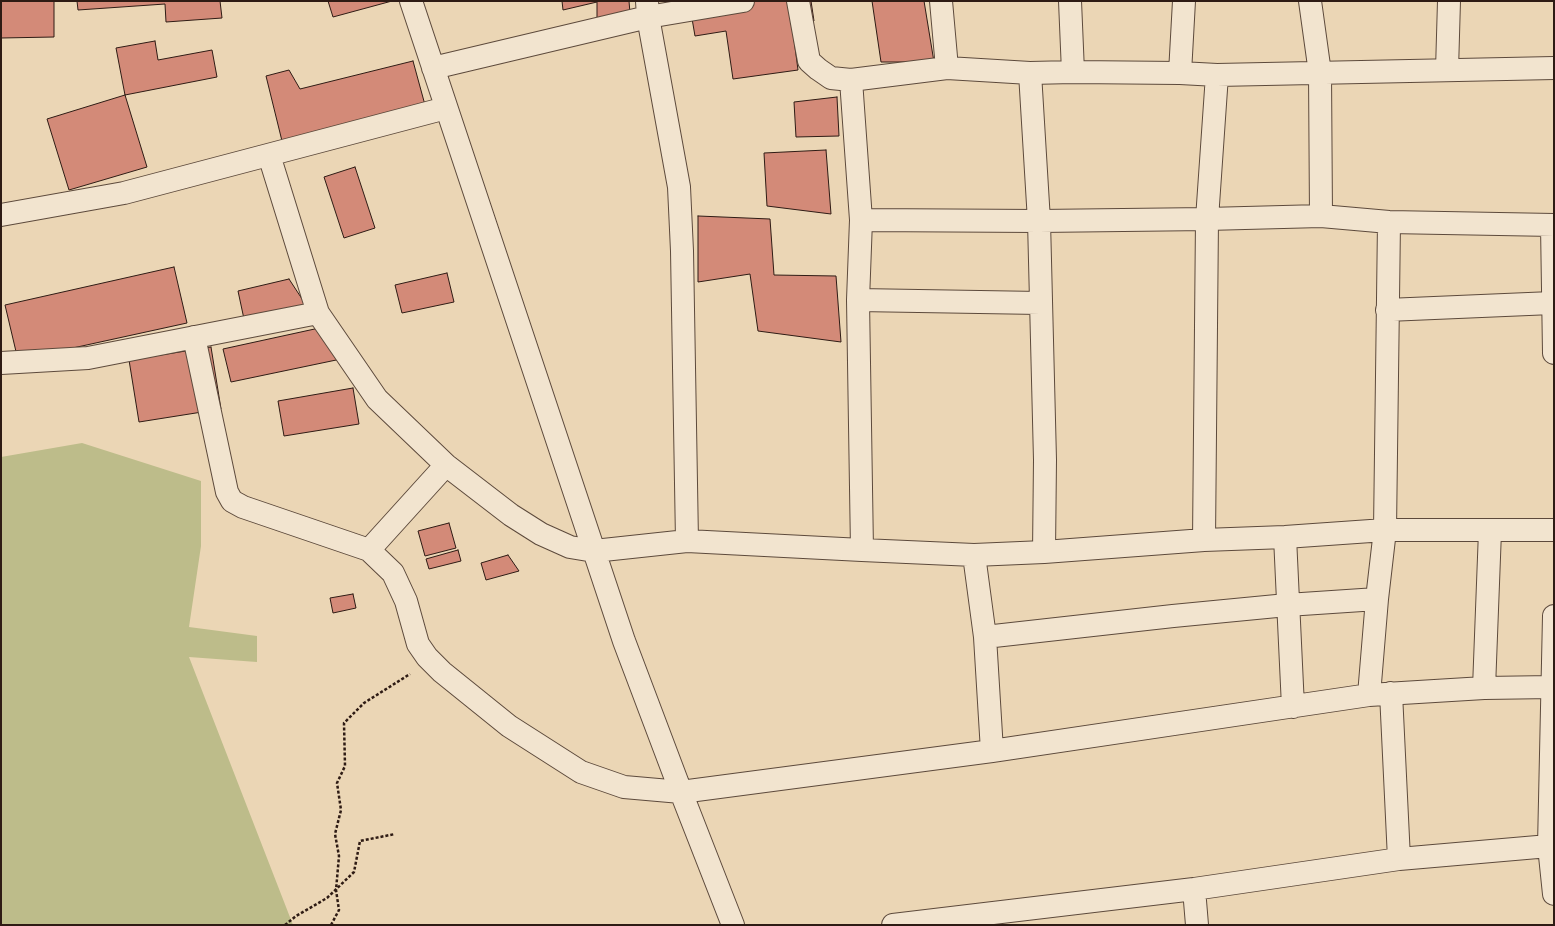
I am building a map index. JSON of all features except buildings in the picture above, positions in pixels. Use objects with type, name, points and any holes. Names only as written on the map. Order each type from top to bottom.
[{"type":"street","points":[[411,1],[624,641],[733,925]]},
{"type":"street","points":[[433,68],[648,9],[743,1]]},
{"type":"street","points":[[798,1],[809,60],[818,69],[831,78],[851,80],[947,68],[1030,73],[1180,73],[1217,75],[1554,68]]},
{"type":"street","points":[[941,1],[947,68]]},
{"type":"street","points":[[1070,1],[1073,72]]},
{"type":"street","points":[[1180,73],[1184,1]]},
{"type":"street","points":[[1310,1],[1320,73],[1321,216]]},
{"type":"street","points":[[1446,70],[1449,1]]},
{"type":"street","points":[[648,9],[679,187],[682,250],[687,541]]},
{"type":"street","points":[[1030,73],[1039,221],[1045,460],[1044,552]]},
{"type":"street","points":[[1204,540],[1207,219],[1217,75]]},
{"type":"street","points":[[851,80],[860,220],[858,300],[862,550]]},
{"type":"street","points":[[1,215],[124,193],[446,108]]},
{"type":"street","points":[[270,155],[318,313],[377,399],[446,465],[511,515],[541,534],[570,547],[594,551],[687,541],[974,555],[1044,552],[1204,540],[1285,537],[1385,530],[1554,530]]},
{"type":"street","points":[[860,220],[1039,221],[1321,216],[1389,222],[1553,225],[1552,303],[1554,353]]},
{"type":"street","points":[[1369,695],[1377,599],[1385,530],[1389,222]]},
{"type":"street","points":[[858,300],[1040,303]]},
{"type":"street","points":[[1387,310],[1552,303]]},
{"type":"street","points":[[1,364],[88,358],[318,313]]},
{"type":"street","points":[[194,337],[227,492],[232,501],[369,550],[394,573],[406,601],[418,644],[431,662],[509,726],[581,772],[624,787],[681,792],[992,751],[1369,695],[1484,688],[1552,687]]},
{"type":"street","points":[[369,550],[446,465]]},
{"type":"street","points":[[1484,688],[1490,530]]},
{"type":"street","points":[[1285,537],[1293,707]]},
{"type":"street","points":[[974,555],[985,637],[992,751]]},
{"type":"street","points":[[985,637],[1287,605],[1377,599]]},
{"type":"street","points":[[1554,616],[1549,846],[1554,894]]},
{"type":"street","points":[[1391,693],[1399,859]]},
{"type":"street","points":[[893,925],[1194,889],[1399,859],[1549,846]]},
{"type":"street","points":[[1194,889],[1197,925]]},
{"type":"path","points":[[331,925],[339,910],[336,890],[339,856],[335,834],[341,810],[337,783],[345,766],[344,723],[364,703],[399,680],[431,662]]},
{"type":"path","points":[[285,925],[296,916],[328,898],[354,872],[360,841],[395,834]]},
{"type":"shaded area","points":[[82,443],[201,481],[201,546],[189,627],[257,636],[257,662],[189,657],[293,925],[1,925],[1,457]]}]
